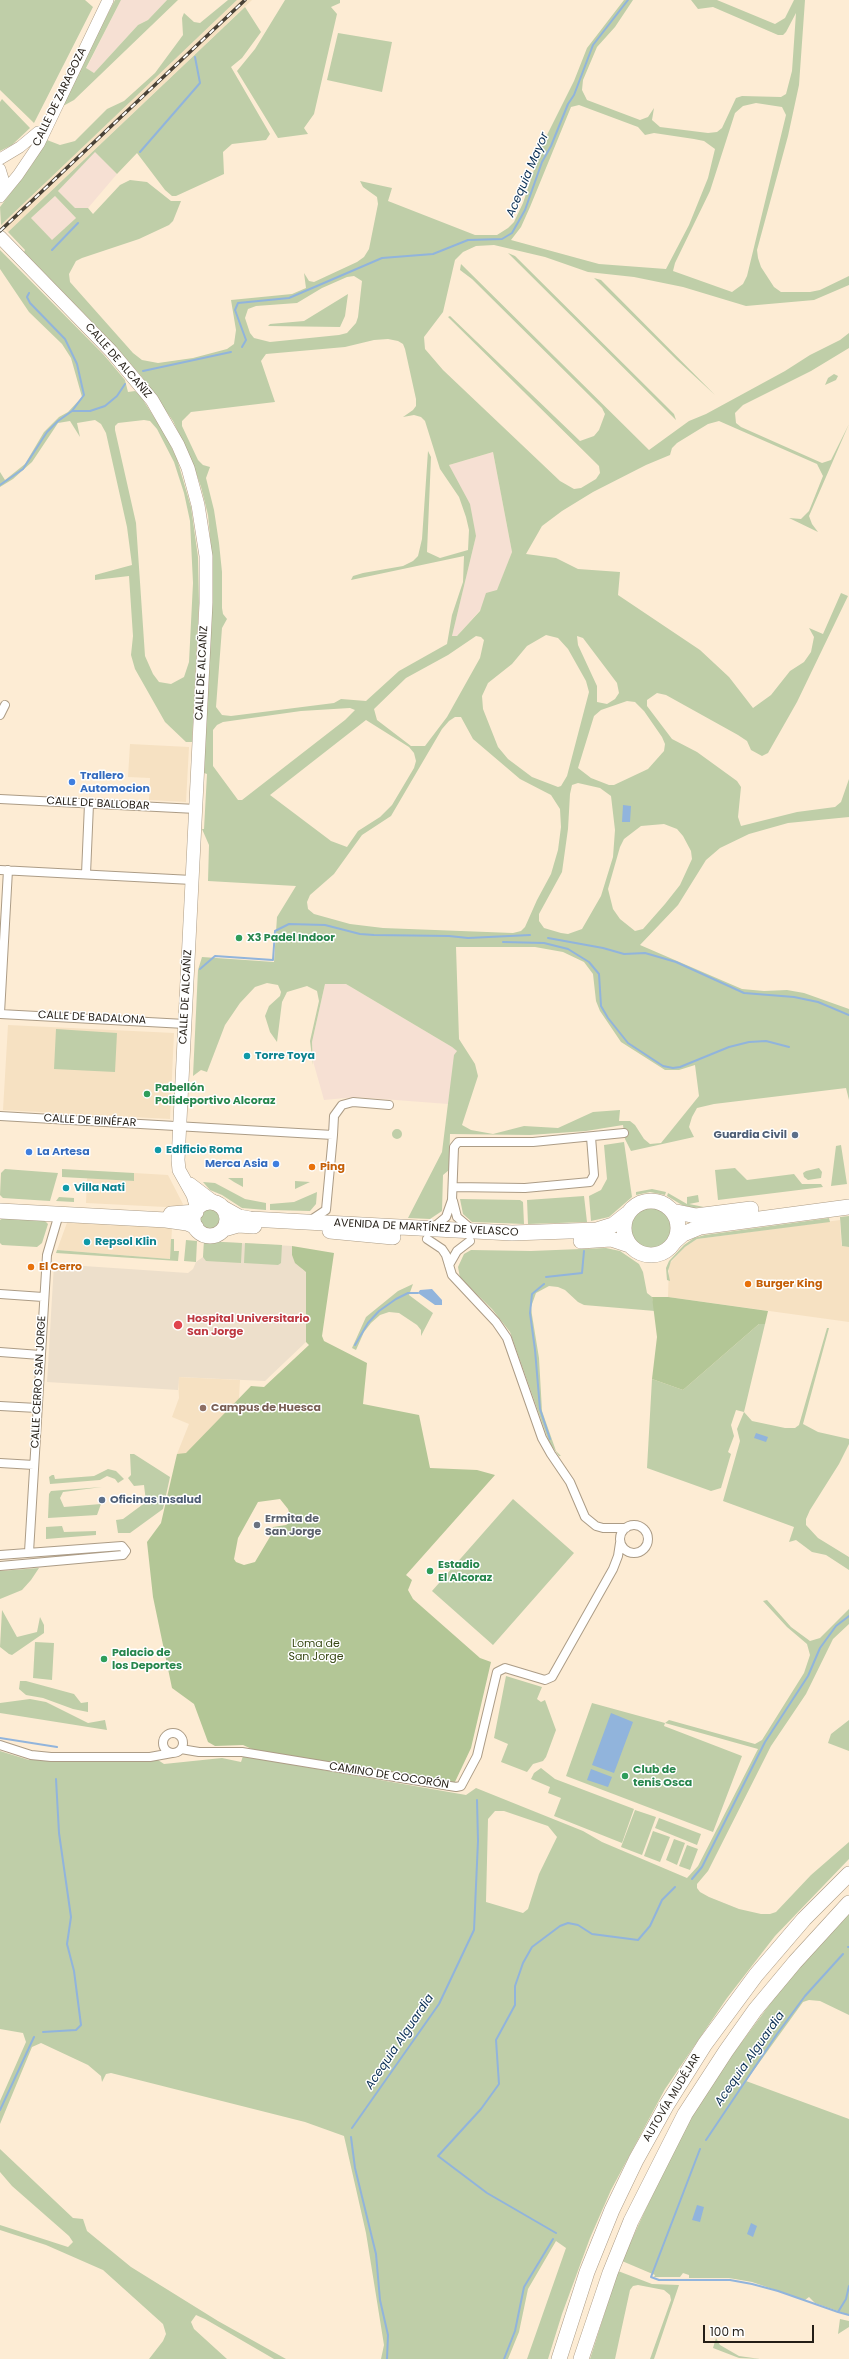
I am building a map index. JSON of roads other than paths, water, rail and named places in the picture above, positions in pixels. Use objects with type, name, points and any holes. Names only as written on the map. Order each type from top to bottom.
[{"type":"highway","points":[[849,1196],[696,1216],[672,1211],[659,1202],[649,1201],[634,1206],[627,1214],[624,1230],[629,1245],[642,1254],[653,1255],[668,1249],[674,1241],[689,1231],[700,1227],[849,1207]]},
{"type":"highway","points":[[0,1204],[172,1214],[196,1210],[205,1204],[219,1206],[227,1217],[224,1229],[219,1234],[209,1236],[200,1232],[188,1223],[166,1220],[0,1211]]},
{"type":"highway","name":"AVENIDA DE MARTÍNEZ DE VELASCO","points":[[219,1206],[246,1218],[338,1223],[429,1234]]},
{"type":"highway","points":[[196,1210],[194,1221],[196,1228]]},
{"type":"highway","points":[[672,1211],[678,1224],[674,1241]]},
{"type":"highway","name":"AVENIDA DE MARTÍNEZ DE VELASCO","points":[[473,1237],[597,1230],[613,1225],[627,1214]]},
{"type":"highway","name":"AVENIDA DE MARTÍNEZ DE VELASCO","points":[[224,1229],[242,1225],[429,1234],[534,1243],[604,1239],[629,1245]]},
{"type":"highway","name":"AUTOVÍA MUDÉJAR","points":[[559,2359],[581,2290],[607,2223],[636,2160],[666,2106],[705,2044],[751,1981],[804,1919],[849,1874]]},
{"type":"highway","name":"AUTOVÍA MUDÉJAR","points":[[581,2359],[610,2273],[629,2227],[650,2180],[685,2114],[755,2010],[794,1962],[849,1904]]},
{"type":"main road","points":[[88,39],[108,0]]},
{"type":"main road","name":"CALLE DE ZARAGOZA","points":[[1,189],[38,132],[88,39]]},
{"type":"main road","name":"CALLE DE ZARAGOZA","points":[[1,189],[32,155],[50,121],[88,39]]},
{"type":"main road","points":[[0,159],[20,148],[38,132]]},
{"type":"main road","points":[[0,168],[1,189]]},
{"type":"main road","name":"CALLE DE ALCAÑIZ","points":[[0,237],[107,346],[145,390],[172,433],[192,481],[201,518],[206,569],[196,809],[178,1163],[193,1195],[196,1210]]},
{"type":"main road","points":[[184,1178],[219,1206]]},
{"type":"street","points":[[0,715],[5,705]]},
{"type":"street","name":"CALLE DE BALLOBAR","points":[[0,799],[196,809]]},
{"type":"street","points":[[86,874],[89,804]]},
{"type":"street","points":[[0,1014],[4,870],[192,880]]},
{"type":"street","name":"CALLE DE BADALONA","points":[[0,1014],[185,1024]]},
{"type":"street","points":[[338,1223],[326,1210],[334,1116],[342,1105],[352,1102],[389,1105]]},
{"type":"street","name":"CALLE DE BINÉFAR","points":[[0,1116],[333,1135]]},
{"type":"street","points":[[624,1133],[591,1138],[520,1143],[458,1142],[454,1147],[452,1200],[446,1217],[429,1234],[442,1248],[454,1278],[496,1322],[507,1338],[546,1446],[570,1482],[585,1517],[596,1526],[603,1528],[620,1541],[627,1552],[634,1554]]},
{"type":"street","points":[[453,1187],[525,1188],[590,1182],[594,1175],[591,1138]]},
{"type":"street","points":[[449,1265],[457,1251],[473,1237],[458,1219],[452,1200]]},
{"type":"street","points":[[305,1221],[316,1217],[326,1210]]},
{"type":"street","name":"CALLE CERRO SAN JORGE","points":[[28,1552],[47,1255],[59,1214]]},
{"type":"street","points":[[0,1294],[44,1297]]},
{"type":"street","points":[[0,1352],[40,1355]]},
{"type":"street","points":[[0,1406],[37,1408]]},
{"type":"street","points":[[0,1463],[34,1465]]},
{"type":"street","name":"CAMINO DE COCORÓN","points":[[603,1528],[626,1528],[640,1526],[647,1533],[647,1546],[641,1552],[634,1554],[613,1569]]},
{"type":"street","name":"CAMINO DE COCORÓN","points":[[181,1749],[199,1752],[242,1752],[456,1787],[461,1786],[477,1756],[497,1672],[504,1668],[546,1680],[552,1678],[613,1569],[618,1556],[620,1541],[626,1528]]},
{"type":"street","points":[[0,1555],[122,1546],[126,1551],[123,1555],[0,1566]]},
{"type":"street","points":[[0,1745],[31,1755],[51,1757],[150,1757],[172,1753],[181,1749],[183,1743],[180,1736],[174,1733],[167,1734],[163,1740],[164,1747],[172,1753]]},
{"type":"water","points":[[623,805],[631,806],[630,822],[622,822]]},
{"type":"water","points":[[432,1289],[442,1300],[442,1305],[435,1305],[418,1293],[420,1290]]},
{"type":"water","points":[[756,1433],[768,1437],[766,1442],[754,1438]]},
{"type":"water","points":[[611,1713],[633,1722],[614,1773],[592,1765]]},
{"type":"water","points":[[591,1769],[612,1777],[608,1787],[587,1780]]},
{"type":"water","points":[[697,2205],[704,2207],[700,2222],[692,2220]]},
{"type":"water","points":[[751,2223],[757,2226],[753,2237],[747,2234]]},
{"type":"waterway","name":"Acequia Mayor","points":[[242,347],[246,340],[235,310],[238,303],[289,298],[382,258],[433,254],[468,240],[502,239],[512,233],[525,210],[542,162],[551,146],[568,104],[574,95],[593,45],[628,0]]},
{"type":"waterway","points":[[140,152],[200,83],[195,57]]},
{"type":"waterway","points":[[52,250],[78,223]]},
{"type":"waterway","points":[[29,293],[27,297],[30,303],[65,339],[77,364],[84,395],[72,411]]},
{"type":"waterway","name":"Acequia Mayor","points":[[143,371],[231,352]]},
{"type":"waterway","name":"Acequia Mayor","points":[[0,485],[23,469],[47,432],[58,421],[72,411],[90,411],[105,406],[117,396],[125,384]]},
{"type":"waterway","points":[[200,969],[215,956],[273,960],[275,931],[289,924],[325,925],[360,934],[374,935],[449,936],[468,938],[530,935]]},
{"type":"waterway","points":[[548,938],[603,948],[624,954],[645,953],[676,962],[744,993],[794,997],[818,1002],[849,1015]]},
{"type":"waterway","points":[[503,942],[544,943],[568,949],[589,962],[599,974],[601,1006],[608,1018],[628,1043],[663,1066],[673,1068],[680,1067],[729,1047],[749,1042],[766,1041],[789,1047]]},
{"type":"waterway","name":"Acequia Alguardia","points":[[546,1277],[582,1273],[584,1251]]},
{"type":"waterway","name":"Acequia Alguardia","points":[[544,1284],[532,1294],[530,1313],[540,1409],[550,1439]]},
{"type":"waterway","points":[[355,1345],[368,1323],[379,1311],[396,1299],[408,1293],[418,1293]]},
{"type":"waterway","points":[[692,1879],[702,1867],[765,1742],[808,1676],[820,1648],[836,1626],[849,1616]]},
{"type":"waterway","points":[[0,1738],[57,1747]]},
{"type":"waterway","points":[[43,2032],[76,2030],[81,2025],[74,1971],[67,1944],[71,1917],[59,1833],[56,1779]]},
{"type":"waterway","name":"Acequia Alguardia","points":[[352,2128],[439,2004],[474,1930],[478,1841],[477,1800]]},
{"type":"waterway","points":[[556,2233],[487,2193],[438,2156],[481,2109],[499,2084],[496,2040],[515,2005],[515,1986],[523,1963],[532,1947],[560,1926],[568,1923],[578,1925],[592,1934],[638,1940],[650,1926],[662,1900],[675,1887]]},
{"type":"waterway","name":"Acequia Alguardia","points":[[706,2140],[777,2034],[805,1996],[843,1954]]},
{"type":"waterway","points":[[0,2110],[34,2037]]},
{"type":"waterway","name":"Acequia Alguardia","points":[[351,2137],[355,2168],[376,2254],[380,2300],[388,2335],[387,2359]]},
{"type":"waterway","name":"Acequia Alguardia","points":[[700,2149],[651,2277],[659,2280],[730,2280],[752,2284],[778,2291],[838,2312]]},
{"type":"waterway","points":[[504,2359],[515,2331],[524,2287],[553,2239]]},
{"type":"waterway","name":"Acequia Alguardia","points":[[849,2286],[846,2299],[838,2312],[849,2315]]},
{"type":"railway","points":[[0,231],[245,0]]},
{"type":"place","name":"Trallero Automocion","points":[[72,782]]},
{"type":"place","name":"X3 Padel Indoor","points":[[239,938]]},
{"type":"place","name":"Torre Toya","points":[[247,1056]]},
{"type":"place","name":"Pabellón Polideportivo Alcoraz","points":[[147,1094]]},
{"type":"place","name":"Guardia Civil","points":[[795,1135]]},
{"type":"place","name":"Edificio Roma","points":[[158,1150]]},
{"type":"place","name":"La Artesa","points":[[29,1152]]},
{"type":"place","name":"Merca Asia","points":[[276,1164]]},
{"type":"place","name":"Ping","points":[[312,1167]]},
{"type":"place","name":"Villa Nati","points":[[66,1188]]},
{"type":"place","name":"Repsol Klin","points":[[87,1242]]},
{"type":"place","name":"El Cerro","points":[[31,1267]]},
{"type":"place","name":"Burger King","points":[[748,1284]]},
{"type":"place","name":"Hospital Universitario San Jorge","points":[[178,1325]]},
{"type":"place","name":"Campus de Huesca","points":[[203,1408]]},
{"type":"place","name":"Oficinas Insalud","points":[[102,1500]]},
{"type":"place","name":"Ermita de San Jorge","points":[[257,1525]]},
{"type":"place","name":"Estadio El Alcoraz","points":[[430,1571]]},
{"type":"place","name":"Palacio de los Deportes","points":[[104,1659]]},
{"type":"place","name":"Club de tenis Osca","points":[[625,1776]]},
{"type":"park label","name":"Loma de San Jorge","points":[[316,1650]]}]
